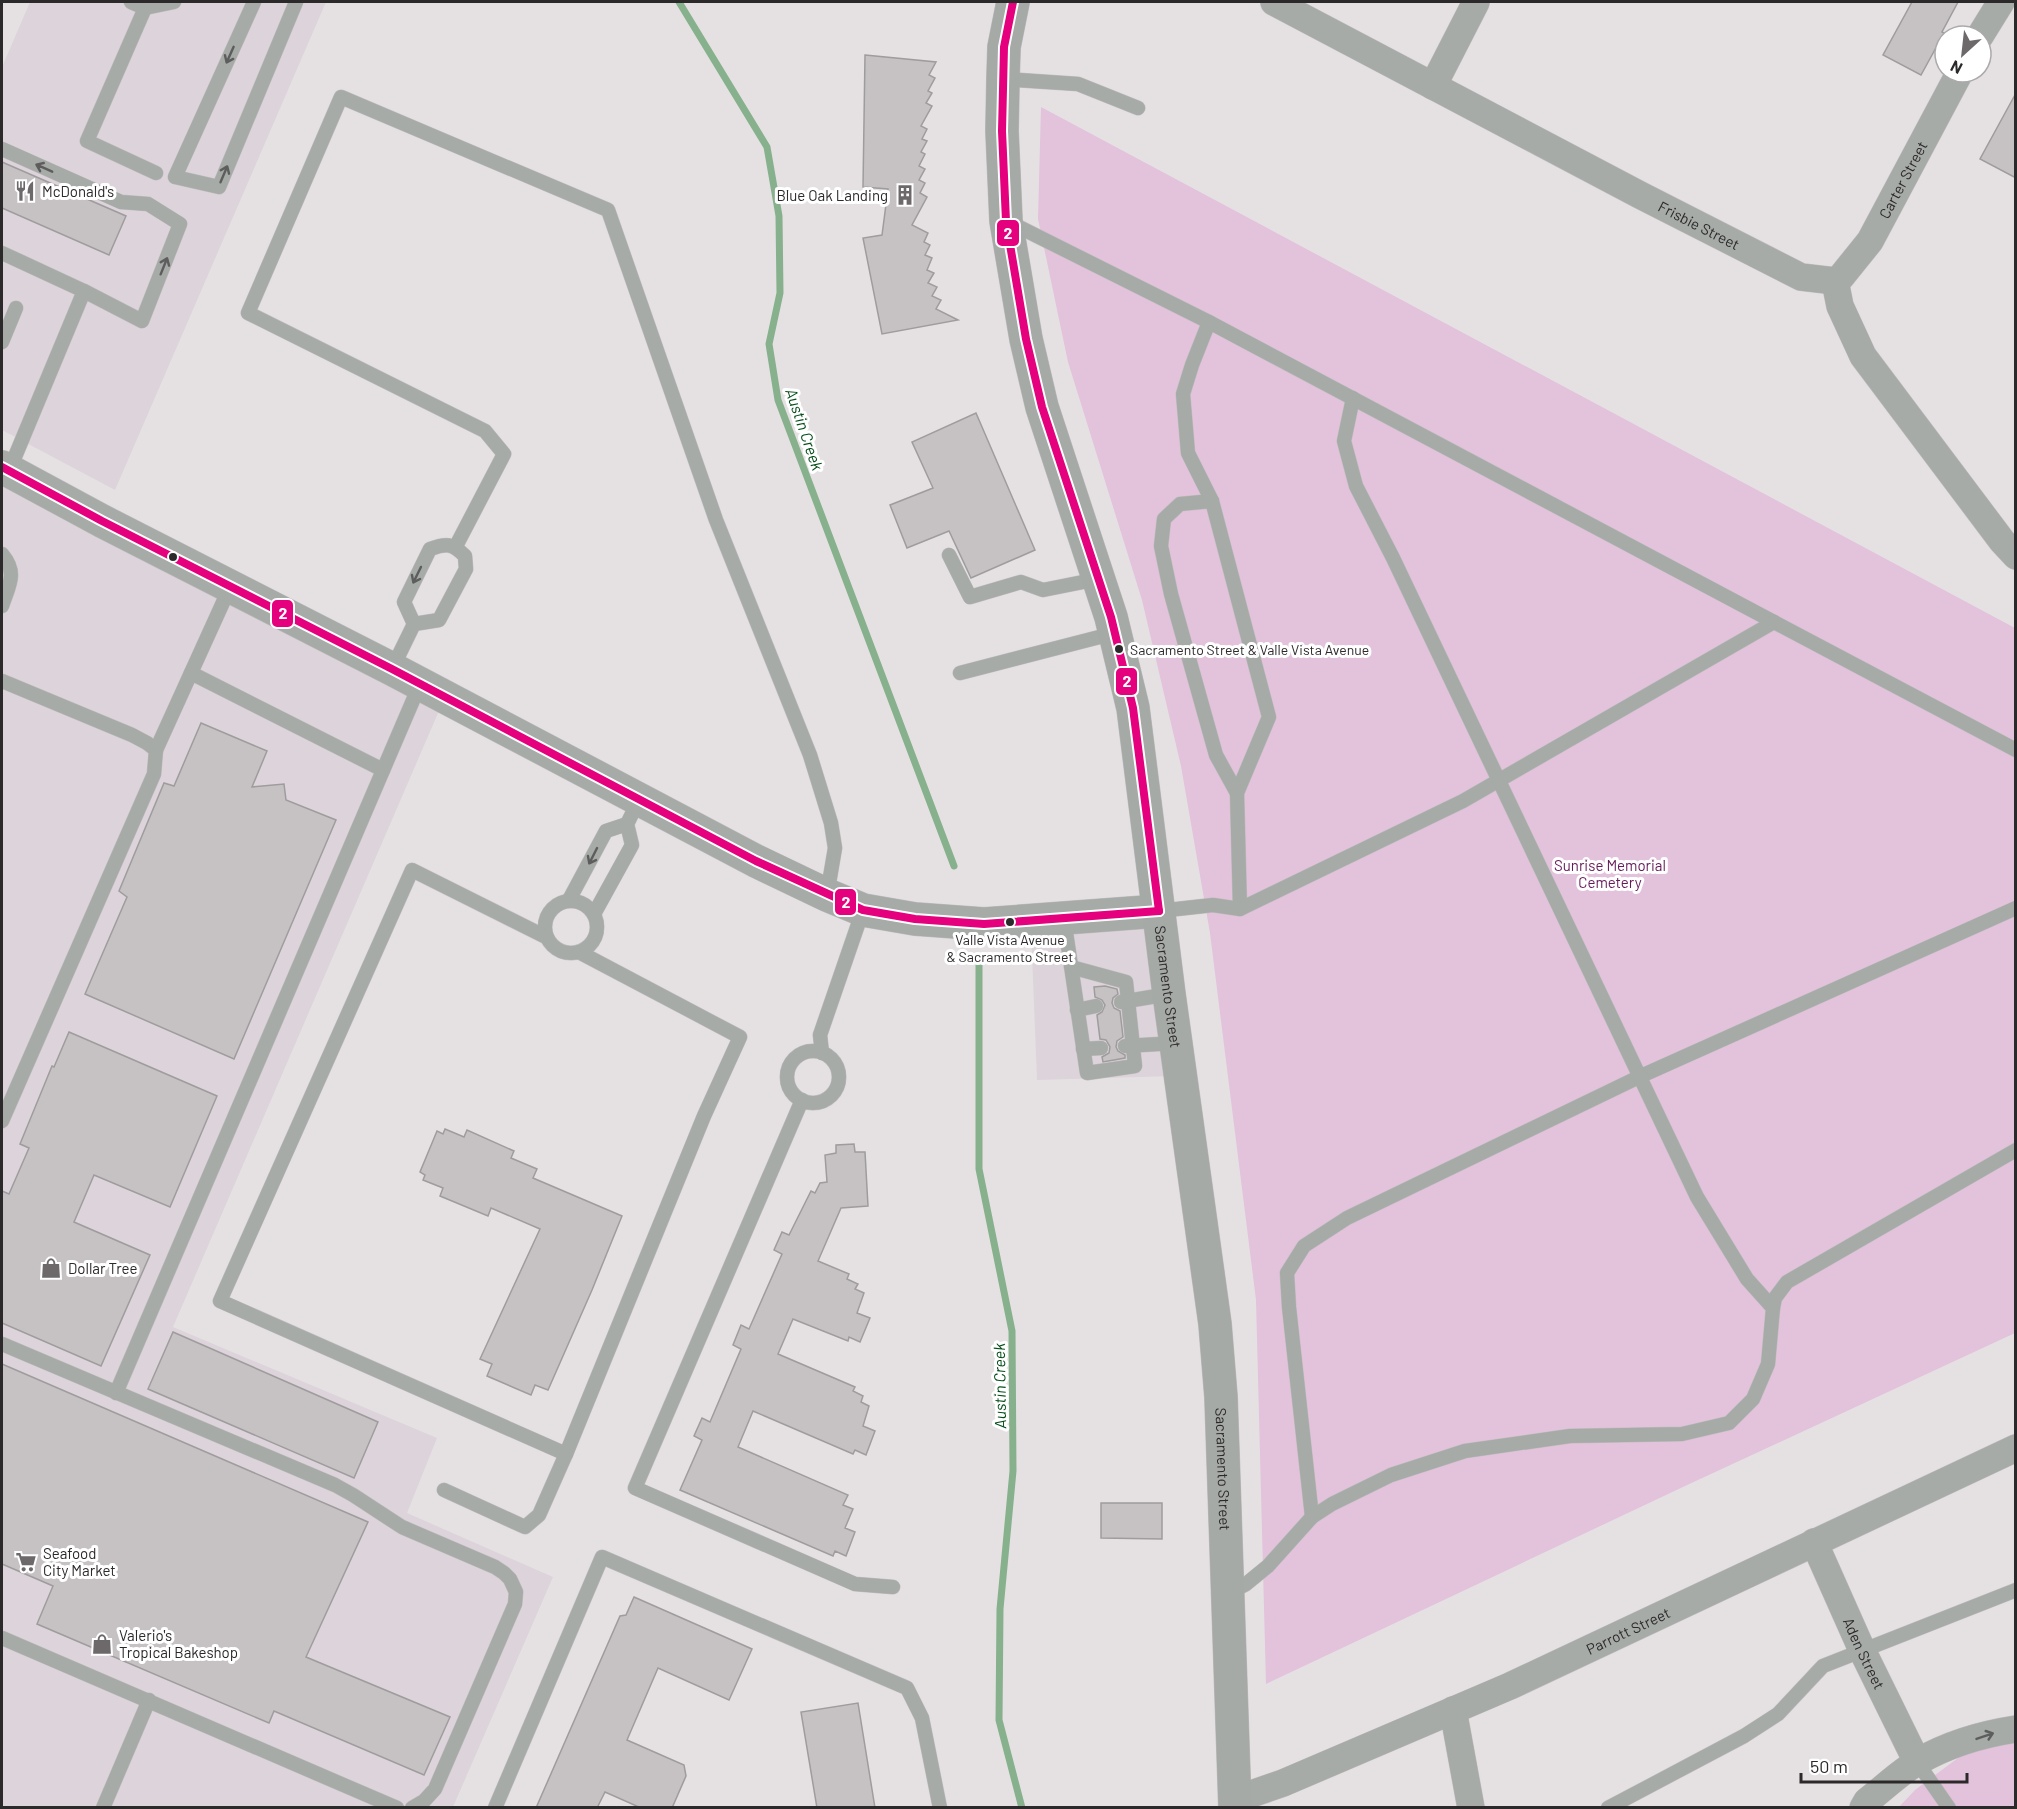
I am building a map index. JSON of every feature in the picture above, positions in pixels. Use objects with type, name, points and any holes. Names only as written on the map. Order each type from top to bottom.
[{"type":"main road","name":"Sacramento Street","points":[[1013,2],[1004,47],[1002,131],[1006,221],[1026,339],[1042,407],[1098,579],[1133,708],[1169,994],[1215,1324],[1221,1397],[1235,1804]]},
{"type":"street","name":"Frisbie Street","points":[[1274,2],[1801,277],[1835,280]]},
{"type":"street","points":[[1433,86],[1476,2]]},
{"type":"street","points":[[1987,24],[2001,2]]},
{"type":"street","name":"Carter Street","points":[[1835,280],[1841,277],[1870,241],[1954,84]]},
{"type":"street","points":[[1835,280],[1840,306],[1863,356],[1995,532],[2016,556]]},
{"type":"street","points":[[5,469],[420,684],[633,811],[756,861],[863,910],[915,919],[984,924],[1159,911]]},
{"type":"street","name":"Parrott Street","points":[[1235,1804],[1510,1686],[2016,1448]]},
{"type":"street","name":"Aden Street","points":[[1814,1542],[1862,1650],[1917,1762]]},
{"type":"street","points":[[1453,1710],[1471,1808]]},
{"type":"street","points":[[1863,1808],[1867,1801],[1917,1762],[1993,1733],[2016,1729]]},
{"type":"lane","points":[[131,2],[145,8],[174,2]]},
{"type":"lane","points":[[254,2],[175,177],[219,187],[296,2]]},
{"type":"lane","points":[[145,8],[87,141],[156,173]]},
{"type":"lane","points":[[1003,79],[1078,84],[1138,108]]},
{"type":"lane","points":[[456,546],[504,454],[485,431],[248,313],[341,97],[608,210],[716,520],[806,744],[817,777],[831,823],[835,848],[827,895]]},
{"type":"lane","points":[[2,149],[121,202],[148,204],[180,224],[142,321],[84,291],[2,254]]},
{"type":"lane","points":[[1006,221],[1209,321],[2016,750]]},
{"type":"lane","points":[[5,469],[84,291]]},
{"type":"lane","points":[[2,342],[16,308]]},
{"type":"lane","points":[[1209,321],[1192,364],[1184,394],[1188,453],[1212,501],[1269,717],[1237,794],[1240,909]]},
{"type":"lane","points":[[1353,398],[1344,441],[1356,486],[1393,558],[1697,1197],[1747,1279],[1773,1308]]},
{"type":"lane","points":[[1212,501],[1180,504],[1164,519],[1161,546],[1171,594],[1216,755],[1237,794]]},
{"type":"lane","points":[[443,544],[456,546],[465,555],[466,569],[439,620],[414,624],[404,602],[430,549],[443,544]]},
{"type":"lane","points":[[2,554],[11,566],[11,574],[2,606]]},
{"type":"lane","points":[[949,555],[970,597],[1021,582],[1043,590],[1098,579]]},
{"type":"lane","points":[[2,1121],[154,774],[156,750],[230,587]]},
{"type":"lane","points":[[1159,911],[1214,905],[1240,909],[1463,801],[1774,622]]},
{"type":"lane","points":[[392,669],[414,624]]},
{"type":"lane","points":[[960,673],[1114,633]]},
{"type":"lane","points":[[191,673],[383,770]]},
{"type":"lane","points":[[2,681],[132,735],[156,750]]},
{"type":"lane","points":[[116,1393],[420,684]]},
{"type":"lane","points":[[569,900],[606,831],[633,811]]},
{"type":"lane","points":[[594,914],[632,845],[633,811]]},
{"type":"lane","points":[[546,937],[545,921],[549,913],[561,902],[569,900],[584,903],[598,921],[596,937],[592,944],[571,954],[556,949],[546,937],[412,870],[220,1301],[566,1454]]},
{"type":"lane","points":[[1312,1518],[1287,1273],[1304,1246],[1347,1218],[1641,1076],[2016,908]]},
{"type":"lane","points":[[822,1053],[820,1035],[863,910]]},
{"type":"lane","points":[[1064,919],[1077,1010],[1087,1073],[1135,1066],[1128,1045],[1123,1002],[1126,982],[1071,967]]},
{"type":"lane","points":[[444,1490],[525,1527],[539,1515],[704,1116],[740,1037],[579,952]]},
{"type":"lane","points":[[1123,1002],[1169,994]]},
{"type":"lane","points":[[1077,1010],[1096,1006]]},
{"type":"lane","points":[[1128,1045],[1176,1043]]},
{"type":"lane","points":[[1083,1049],[1101,1048]]},
{"type":"lane","points":[[813,1051],[822,1053],[829,1057],[839,1071],[837,1089],[824,1101],[816,1103],[802,1100],[793,1093],[789,1086],[789,1070],[798,1057],[813,1051]]},
{"type":"lane","points":[[802,1100],[635,1488],[855,1584],[893,1587]]},
{"type":"lane","points":[[1229,1593],[1246,1584],[1268,1566],[1312,1518],[1332,1504],[1391,1475],[1465,1451],[1570,1437],[1682,1434],[1729,1423],[1753,1399],[1768,1364],[1775,1298],[1786,1282],[2016,1150]]},
{"type":"lane","points":[[2,1344],[335,1485],[402,1527],[495,1567],[510,1579],[516,1592],[515,1604],[435,1789],[424,1801],[412,1808]]},
{"type":"lane","points":[[495,1808],[602,1557],[907,1688],[922,1719],[940,1808]]},
{"type":"lane","points":[[1608,1808],[1744,1736],[1778,1714],[1823,1666],[2016,1590]]},
{"type":"lane","points":[[2,1638],[397,1808]]},
{"type":"lane","points":[[103,1808],[149,1701]]},
{"type":"lane","points":[[1917,1762],[1949,1808]]},
{"type":"shaded area","points":[[30,2],[326,2],[115,490],[2,430],[2,67]]},
{"type":"shaded area","points":[[2,465],[445,697],[173,1327],[437,1438],[407,1513],[553,1577],[453,1807],[2,1807]]},
{"type":"shaded area","points":[[1156,926],[1174,1076],[1037,1080],[1031,929]]},
{"type":"green space","name":"Sunrise Memorial Cemetery","points":[[1041,107],[2015,628],[2015,1333],[1266,1684],[1256,1300],[1210,933],[1181,766],[1142,600],[1068,362],[1038,219]]},
{"type":"green space","points":[[2015,1741],[2015,1807],[1898,1808],[1915,1790],[1962,1755]]},
{"type":"building","points":[[1912,2],[1958,2],[1946,24],[1933,24],[1933,53],[1921,75],[1883,55]]},
{"type":"building","name":"Blue Oak Landing","points":[[865,55],[936,62],[929,75],[935,78],[928,91],[932,93],[926,103],[932,106],[921,126],[927,129],[922,139],[927,141],[921,152],[925,154],[919,166],[925,169],[919,180],[925,183],[920,193],[927,197],[912,225],[928,233],[924,242],[930,245],[925,255],[932,258],[927,270],[934,273],[928,283],[937,287],[932,296],[941,300],[936,309],[958,320],[882,334],[863,238],[882,235],[888,189],[863,187]]},
{"type":"building","points":[[2016,93],[2016,178],[1980,159]]},
{"type":"building","points":[[2,162],[126,216],[109,255],[2,208]]},
{"type":"building","points":[[976,413],[1035,550],[971,578],[949,531],[907,548],[890,505],[933,488],[912,442]]},
{"type":"building","points":[[201,723],[267,751],[252,787],[284,784],[286,800],[336,820],[234,1059],[85,994],[127,897],[119,891],[164,783],[174,786]]},
{"type":"building","points":[[1105,986],[1117,989],[1118,994],[1113,998],[1112,1003],[1114,1008],[1120,1011],[1123,1037],[1117,1041],[1116,1047],[1125,1055],[1125,1058],[1103,1062],[1102,1057],[1109,1053],[1110,1047],[1106,1040],[1100,1039],[1097,1015],[1102,1012],[1105,1005],[1102,1000],[1095,997],[1094,987]]},
{"type":"building","points":[[69,1032],[217,1096],[170,1207],[94,1175],[74,1222],[150,1255],[101,1366],[2,1323],[2,1191],[9,1194],[29,1148],[20,1144],[52,1066],[54,1067]]},
{"type":"building","points":[[445,1129],[464,1137],[467,1130],[514,1151],[511,1158],[537,1169],[533,1178],[622,1216],[548,1390],[535,1385],[531,1395],[487,1376],[492,1364],[480,1359],[540,1229],[491,1208],[488,1216],[440,1196],[443,1188],[423,1180],[425,1175],[420,1172],[437,1131],[443,1134]]},
{"type":"building","points":[[854,1144],[855,1152],[865,1152],[868,1206],[841,1208],[818,1261],[849,1274],[847,1279],[858,1284],[855,1289],[864,1293],[857,1313],[870,1318],[860,1342],[849,1337],[848,1341],[793,1319],[778,1354],[855,1387],[853,1391],[863,1396],[861,1402],[869,1406],[863,1426],[875,1431],[866,1455],[855,1450],[853,1454],[753,1411],[738,1447],[848,1495],[843,1505],[853,1509],[845,1528],[855,1532],[846,1556],[835,1551],[833,1556],[680,1490],[702,1440],[694,1436],[702,1418],[710,1422],[741,1349],[733,1345],[741,1325],[749,1329],[782,1254],[774,1250],[782,1232],[789,1235],[811,1191],[815,1193],[820,1183],[827,1182],[825,1155],[836,1153],[836,1145]]},
{"type":"building","points":[[173,1332],[378,1422],[354,1478],[148,1389]]},
{"type":"building","points":[[2,1364],[368,1522],[306,1657],[450,1717],[424,1775],[274,1711],[269,1723],[37,1624],[53,1586],[2,1564]]},
{"type":"building","points":[[1101,1503],[1162,1503],[1162,1539],[1101,1538]]},
{"type":"building","points":[[634,1597],[752,1649],[729,1700],[658,1668],[627,1740],[684,1765],[686,1776],[672,1808],[641,1808],[605,1792],[597,1808],[536,1808],[620,1616],[626,1615]]},
{"type":"building","points":[[858,1703],[875,1808],[817,1808],[801,1712]]},
{"type":"waterway","name":"Austin Creek","points":[[679,2],[767,147],[779,216],[780,293],[769,344],[778,400],[954,866]]},
{"type":"waterway","name":"Austin Creek","points":[[979,963],[979,1169],[1012,1331],[1013,1471],[1000,1609],[999,1720],[1022,1808]]},
{"type":"transit line","name":"2","points":[[1013,2],[1004,47],[1002,131],[1006,221],[1026,339],[1042,407],[1111,617],[1133,708],[1159,911]]},
{"type":"transit line","name":"2","points":[[2,467],[756,861],[863,910],[915,919],[984,924],[1159,911]]},
{"type":"place","name":"McDonald's","points":[[25,191]]},
{"type":"place","name":"Blue Oak Landing","points":[[905,195]]},
{"type":"place","name":"Sacramento Street & Valle Vista Avenue","points":[[1119,649]]},
{"type":"place","name":"Valle Vista Avenue & Sacramento Street","points":[[1010,922]]},
{"type":"place","name":"Dollar Tree","points":[[51,1268]]},
{"type":"place","name":"Seafood City Market","points":[[26,1562]]},
{"type":"place","name":"Valerio's Tropical Bakeshop","points":[[102,1644]]}]
